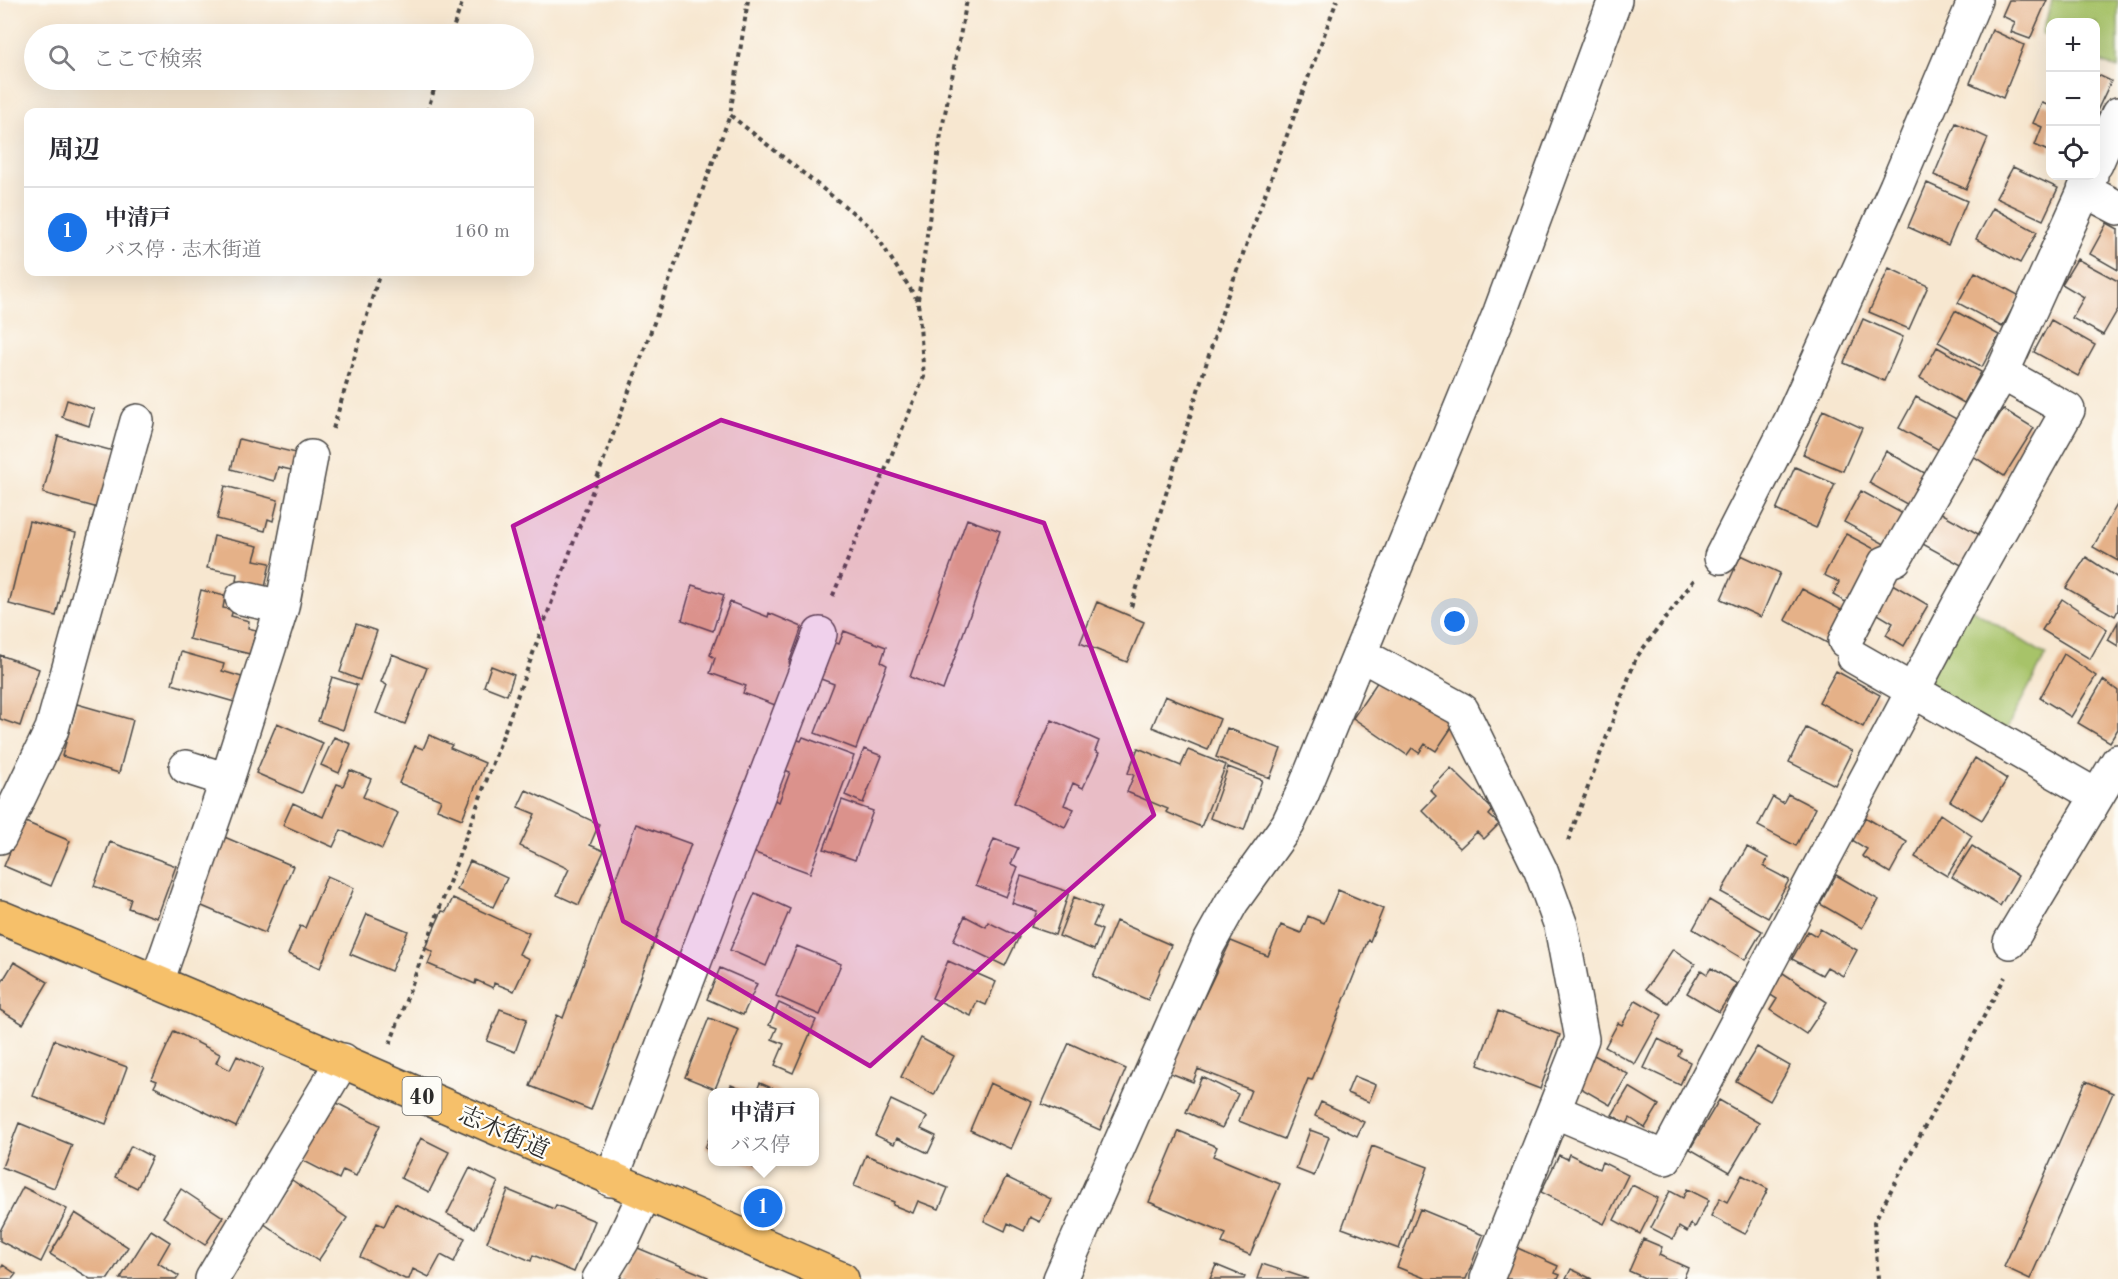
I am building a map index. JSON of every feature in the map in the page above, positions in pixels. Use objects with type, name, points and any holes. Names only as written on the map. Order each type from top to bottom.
[{"type":"main road","name":"志木街道","points":[[0,917],[343,1060],[611,1180],[842,1279]]},
{"type":"street","points":[[1060,1279],[1208,945],[1232,902],[1288,824],[1500,312],[1615,0]]},
{"type":"street","points":[[1721,556],[1791,420],[1896,187],[1975,0]]},
{"type":"street","points":[[2100,154],[2118,114]]},
{"type":"street","points":[[2089,180],[2002,373],[1895,559],[1886,563],[1849,649],[1913,691],[2097,796]]},
{"type":"street","points":[[2093,180],[2118,208]]},
{"type":"street","points":[[1554,1111],[1665,1158],[1960,603],[2068,410],[2002,373]]},
{"type":"street","points":[[0,837],[52,729],[137,421]]},
{"type":"street","points":[[157,982],[227,780],[282,608],[310,457]]},
{"type":"street","points":[[242,597],[282,608]]},
{"type":"street","points":[[611,1180],[820,634]]},
{"type":"street","points":[[1360,654],[1462,710],[1541,871],[1561,926],[1582,1039],[1487,1279]]},
{"type":"street","points":[[2010,942],[2118,761]]},
{"type":"street","points":[[186,767],[227,780]]},
{"type":"street","points":[[212,1279],[343,1060]]},
{"type":"street","points":[[599,1279],[623,1240],[645,1193]]},
{"type":"path","points":[[455,24],[463,0]]},
{"type":"path","points":[[379,1077],[730,115],[748,0]]},
{"type":"path","points":[[820,634],[828,608],[924,377],[918,301],[941,135],[967,0]]},
{"type":"path","points":[[1131,607],[1226,300],[1337,0]]},
{"type":"path","points":[[428,108],[434,90]]},
{"type":"path","points":[[730,115],[871,227],[918,301]]},
{"type":"path","points":[[310,457],[327,447],[379,276]]},
{"type":"path","points":[[1567,844],[1636,658],[1704,567],[1721,556]]},
{"type":"path","points":[[1878,1279],[1874,1222],[2013,963],[2010,942]]},
{"type":"highlighted area","points":[[721,420],[1044,523],[1154,815],[870,1066],[623,921],[513,526]]},
{"type":"green space","points":[[2052,0],[2118,0],[2118,69],[2100,61],[2100,18],[2047,18]]},
{"type":"green space","points":[[2046,20],[2046,36],[2042,34]]},
{"type":"green space","points":[[1960,602],[2046,655],[2000,741],[1913,691]]},
{"type":"building","points":[[2009,0],[2047,0],[2030,39],[2011,32],[2015,22],[2002,16]]},
{"type":"building","points":[[1992,30],[2024,45],[2003,98],[1970,83]]},
{"type":"building","points":[[2100,76],[2111,81],[2100,104]]},
{"type":"building","points":[[2042,103],[2046,104],[2046,150],[2035,145],[2042,127],[2033,123]]},
{"type":"building","points":[[1956,123],[1988,138],[1966,189],[1934,175]]},
{"type":"building","points":[[2013,167],[2058,188],[2043,220],[1996,198]]},
{"type":"building","points":[[1927,183],[1967,201],[1948,245],[1908,227]]},
{"type":"building","points":[[1993,208],[2037,232],[2020,263],[1976,239]]},
{"type":"building","points":[[2107,223],[2118,229],[2118,270],[2090,254]]},
{"type":"building","points":[[2077,259],[2118,281],[2118,309],[2103,335],[2072,318],[2084,297],[2062,284]]},
{"type":"building","points":[[1889,268],[1928,286],[1909,329],[1869,312]]},
{"type":"building","points":[[1975,272],[2020,296],[2002,327],[1958,303]]},
{"type":"building","points":[[1955,311],[1999,335],[1982,367],[1938,342]]},
{"type":"building","points":[[1863,319],[1903,337],[1884,381],[1844,363]]},
{"type":"building","points":[[2051,320],[2095,345],[2078,376],[2034,352]]},
{"type":"building","points":[[1937,347],[1981,372],[1964,403],[1920,378]]},
{"type":"building","points":[[1916,397],[1960,421],[1943,452],[1899,428]]},
{"type":"building","points":[[67,400],[94,409],[89,426],[62,417]]},
{"type":"building","points":[[2003,409],[2034,428],[2004,476],[1973,456]]},
{"type":"building","points":[[1823,410],[1862,428],[1843,471],[1803,454]]},
{"type":"building","points":[[58,436],[117,452],[102,509],[43,493]]},
{"type":"building","points":[[239,439],[304,455],[300,472],[278,467],[274,481],[231,469]]},
{"type":"building","points":[[1886,451],[1930,476],[1912,507],[1869,483]]},
{"type":"building","points":[[1795,467],[1835,484],[1816,528],[1776,510]]},
{"type":"building","points":[[225,486],[278,500],[273,521],[268,519],[265,531],[217,519]]},
{"type":"building","points":[[1861,491],[1905,515],[1888,546],[1844,522]]},
{"type":"building","points":[[2118,503],[2118,561],[2093,547]]},
{"type":"building","points":[[1936,510],[1980,535],[1963,566],[1919,542]]},
{"type":"building","points":[[967,519],[1000,531],[943,690],[910,677]]},
{"type":"building","points":[[29,521],[76,533],[56,616],[9,604]]},
{"type":"building","points":[[1846,534],[1880,552],[1851,605],[1833,595],[1839,582],[1824,575]]},
{"type":"building","points":[[214,536],[258,546],[254,560],[270,563],[265,588],[236,581],[237,574],[207,568]]},
{"type":"building","points":[[1741,555],[1780,573],[1761,617],[1721,599]]},
{"type":"building","points":[[2086,557],[2118,578],[2118,610],[2115,616],[2066,588]]},
{"type":"building","points":[[1882,578],[1928,605],[1904,646],[1886,635],[1893,623],[1866,607]]},
{"type":"building","points":[[692,585],[724,595],[713,631],[682,620]]},
{"type":"building","points":[[1802,589],[1847,613],[1829,644],[1785,620]]},
{"type":"building","points":[[201,590],[225,596],[223,608],[233,610],[231,616],[249,621],[248,628],[256,630],[250,654],[189,639]]},
{"type":"building","points":[[2062,599],[2107,629],[2090,659],[2042,630]]},
{"type":"building","points":[[730,602],[768,617],[769,613],[802,627],[789,663],[793,665],[778,706],[743,693],[746,686],[710,673],[715,658],[710,655]]},
{"type":"building","points":[[1097,602],[1144,622],[1127,662],[1080,643]]},
{"type":"building","points":[[2118,622],[2118,646],[2108,640]]},
{"type":"building","points":[[356,624],[377,631],[360,680],[340,672]]},
{"type":"building","points":[[844,631],[886,647],[881,662],[887,665],[856,749],[815,733],[834,684],[813,676],[826,639],[839,644]]},
{"type":"building","points":[[181,652],[224,664],[222,671],[245,678],[238,703],[172,684]]},
{"type":"building","points":[[392,654],[427,668],[405,724],[376,713],[387,685],[381,682]]},
{"type":"building","points":[[2064,654],[2096,676],[2071,717],[2040,698]]},
{"type":"building","points":[[0,655],[39,669],[20,726],[0,719]]},
{"type":"building","points":[[491,666],[514,675],[507,695],[484,686]]},
{"type":"building","points":[[1836,671],[1880,695],[1863,727],[1819,702]]},
{"type":"building","points":[[332,677],[357,685],[343,730],[318,721]]},
{"type":"building","points":[[1380,678],[1458,718],[1436,751],[1425,744],[1419,753],[1412,748],[1407,755],[1353,718]]},
{"type":"building","points":[[2103,680],[2118,691],[2118,729],[2110,742],[2078,723]]},
{"type":"building","points":[[1165,696],[1220,719],[1208,750],[1152,727]]},
{"type":"building","points":[[77,704],[133,720],[119,773],[62,756]]},
{"type":"building","points":[[1052,720],[1099,741],[1095,751],[1099,753],[1083,788],[1073,783],[1064,805],[1074,809],[1065,827],[1014,803]]},
{"type":"building","points":[[277,723],[323,743],[302,793],[256,773]]},
{"type":"building","points":[[1227,728],[1281,749],[1270,778],[1216,757]]},
{"type":"building","points":[[1806,728],[1852,751],[1835,785],[1789,762]]},
{"type":"building","points":[[429,735],[452,745],[450,748],[485,763],[462,819],[437,809],[441,800],[399,783],[415,746],[423,749]]},
{"type":"building","points":[[334,737],[351,744],[339,773],[321,765]]},
{"type":"building","points":[[803,737],[854,756],[810,873],[747,850],[767,797],[779,802],[790,772],[782,769],[793,738],[801,741]]},
{"type":"building","points":[[1138,748],[1181,766],[1188,750],[1226,765],[1201,827],[1166,812],[1168,809],[1127,792],[1134,775],[1128,773]]},
{"type":"building","points":[[864,749],[882,756],[863,803],[845,795]]},
{"type":"building","points":[[1975,758],[2007,779],[1982,820],[1950,801]]},
{"type":"building","points":[[1228,767],[1262,780],[1244,830],[1210,818]]},
{"type":"building","points":[[1451,768],[1493,810],[1489,815],[1499,824],[1484,839],[1477,832],[1460,848],[1422,810],[1436,796],[1430,790]]},
{"type":"building","points":[[350,770],[371,779],[363,797],[398,813],[382,849],[341,830],[333,847],[283,825],[293,803],[323,817],[337,784],[343,786]]},
{"type":"building","points":[[526,790],[599,824],[590,845],[604,851],[579,905],[557,895],[569,869],[520,846],[535,814],[518,807]]},
{"type":"building","points":[[1788,794],[1815,808],[1796,846],[1758,826],[1773,797],[1783,803]]},
{"type":"building","points":[[842,800],[873,811],[855,860],[824,849]]},
{"type":"building","points":[[1940,814],[1972,836],[1947,876],[1915,857]]},
{"type":"building","points":[[1865,817],[1907,842],[1890,873],[1862,856],[1867,849],[1852,840]]},
{"type":"building","points":[[23,821],[70,841],[51,886],[4,866]]},
{"type":"building","points":[[636,824],[691,844],[591,1110],[530,1086],[557,1015],[563,1018]]},
{"type":"building","points":[[222,836],[293,866],[265,933],[195,903]]},
{"type":"building","points":[[994,839],[1018,848],[1011,864],[1018,867],[1006,897],[976,885]]},
{"type":"building","points":[[110,842],[176,866],[157,918],[128,908],[131,899],[94,886]]},
{"type":"building","points":[[1972,846],[2018,876],[2000,906],[1952,877]]},
{"type":"building","points":[[1747,847],[1768,858],[1764,867],[1789,880],[1768,918],[1721,892]]},
{"type":"building","points":[[470,861],[507,878],[493,907],[457,890]]},
{"type":"building","points":[[1836,875],[1879,900],[1862,928],[1820,904]]},
{"type":"building","points":[[327,876],[354,888],[320,968],[288,954],[300,926],[305,928]]},
{"type":"building","points":[[1021,876],[1069,892],[1055,935],[1031,927],[1037,911],[1012,903]]},
{"type":"building","points":[[1338,890],[1383,909],[1370,941],[1368,940],[1312,1080],[1308,1079],[1284,1139],[1239,1121],[1251,1090],[1198,1069],[1193,1082],[1168,1072],[1231,941],[1268,956],[1281,925],[1301,933],[1308,916],[1324,923]]},
{"type":"building","points":[[755,893],[790,909],[766,966],[730,950]]},
{"type":"building","points":[[1074,897],[1101,908],[1093,926],[1102,930],[1094,950],[1059,936]]},
{"type":"building","points":[[453,898],[529,933],[519,954],[529,959],[514,991],[494,983],[493,988],[476,980],[475,984],[428,964],[433,952],[425,948],[442,911],[446,912]]},
{"type":"building","points":[[1709,900],[1762,931],[1745,960],[1693,929]]},
{"type":"building","points":[[367,914],[408,931],[391,971],[350,954]]},
{"type":"building","points":[[965,916],[986,927],[988,922],[1019,937],[1005,966],[953,941]]},
{"type":"building","points":[[1116,921],[1171,945],[1148,1000],[1093,976]]},
{"type":"building","points":[[1820,929],[1857,950],[1843,976],[1827,967],[1822,975],[1792,959],[1808,931],[1816,936]]},
{"type":"building","points":[[797,946],[841,964],[820,1015],[776,996]]},
{"type":"building","points":[[1673,949],[1695,964],[1668,1003],[1646,989]]},
{"type":"building","points":[[948,961],[996,982],[986,1005],[977,1001],[971,1016],[932,998]]},
{"type":"building","points":[[14,962],[48,982],[23,1024],[0,1010],[0,985]]},
{"type":"building","points":[[720,968],[757,984],[743,1015],[707,999]]},
{"type":"building","points":[[1711,968],[1737,984],[1719,1012],[1687,993],[1701,970],[1707,974]]},
{"type":"building","points":[[1783,973],[1827,1002],[1806,1034],[1770,1010],[1777,999],[1769,994]]},
{"type":"building","points":[[1636,1000],[1662,1015],[1635,1064],[1605,1047],[1618,1023],[1622,1025]]},
{"type":"building","points":[[779,1003],[816,1020],[793,1073],[775,1065],[784,1044],[772,1039],[777,1028],[769,1025]]},
{"type":"building","points":[[500,1009],[527,1019],[515,1052],[487,1041]]},
{"type":"building","points":[[1498,1011],[1560,1035],[1540,1089],[1478,1065]]},
{"type":"building","points":[[709,1018],[739,1030],[715,1088],[685,1077]]},
{"type":"building","points":[[174,1031],[220,1054],[216,1063],[230,1070],[237,1056],[263,1069],[236,1127],[154,1087],[157,1081],[152,1079]]},
{"type":"building","points":[[921,1038],[954,1056],[934,1095],[901,1077]]},
{"type":"building","points":[[1658,1039],[1681,1050],[1678,1056],[1690,1062],[1680,1085],[1644,1068]]},
{"type":"building","points":[[54,1040],[127,1067],[106,1124],[33,1096]]},
{"type":"building","points":[[1069,1043],[1126,1069],[1100,1130],[1042,1104]]},
{"type":"building","points":[[1757,1047],[1790,1066],[1770,1101],[1736,1081]]},
{"type":"building","points":[[1594,1055],[1628,1074],[1610,1105],[1577,1086]]},
{"type":"building","points":[[1354,1076],[1376,1085],[1369,1102],[1347,1093]]},
{"type":"building","points":[[1202,1077],[1238,1094],[1222,1128],[1186,1112]]},
{"type":"building","points":[[2086,1081],[2113,1093],[2030,1279],[2004,1267]]},
{"type":"building","points":[[760,1083],[772,1088],[758,1088]]},
{"type":"building","points":[[990,1083],[1032,1102],[1011,1149],[970,1130]]},
{"type":"building","points":[[1629,1087],[1659,1105],[1645,1128],[1630,1118],[1627,1124],[1612,1115]]},
{"type":"building","points":[[329,1099],[380,1125],[356,1176],[343,1170],[339,1179],[300,1159]]},
{"type":"building","points":[[891,1100],[927,1117],[921,1129],[936,1136],[928,1153],[897,1138],[894,1144],[875,1135]]},
{"type":"building","points":[[1719,1100],[1759,1123],[1730,1172],[1690,1149]]},
{"type":"building","points":[[1321,1102],[1364,1122],[1357,1136],[1315,1116]]},
{"type":"building","points":[[19,1123],[72,1145],[54,1188],[2,1167]]},
{"type":"building","points":[[1310,1130],[1329,1137],[1314,1176],[1296,1169]]},
{"type":"building","points":[[1179,1131],[1217,1147],[1213,1156],[1280,1184],[1250,1255],[1222,1243],[1226,1234],[1149,1202]]},
{"type":"building","points":[[421,1138],[449,1152],[429,1192],[401,1178]]},
{"type":"building","points":[[131,1146],[152,1157],[137,1188],[115,1177]]},
{"type":"building","points":[[1372,1146],[1428,1167],[1399,1249],[1342,1228]]},
{"type":"building","points":[[1569,1154],[1599,1169],[1602,1162],[1628,1175],[1604,1224],[1541,1192],[1559,1155],[1567,1159]]},
{"type":"building","points":[[866,1155],[948,1188],[939,1209],[918,1201],[913,1213],[893,1205],[894,1202],[854,1186]]},
{"type":"building","points":[[470,1168],[498,1182],[475,1228],[447,1214]]},
{"type":"building","points":[[1742,1175],[1768,1189],[1745,1234],[1711,1216],[1720,1198],[1727,1202]]},
{"type":"building","points":[[1006,1177],[1051,1199],[1040,1222],[1030,1217],[1024,1231],[1008,1223],[1005,1231],[984,1221]]},
{"type":"building","points":[[292,1180],[347,1218],[318,1261],[263,1223]]},
{"type":"building","points":[[1632,1185],[1658,1198],[1640,1234],[1614,1220]]},
{"type":"building","points":[[23,1187],[67,1209],[41,1262],[0,1241],[0,1231]]},
{"type":"building","points":[[181,1189],[223,1217],[205,1245],[163,1217]]},
{"type":"building","points":[[1687,1189],[1709,1200],[1695,1227],[1691,1224],[1687,1232],[1679,1227],[1673,1239],[1651,1228],[1670,1191],[1683,1198]]},
{"type":"building","points":[[508,1190],[554,1209],[556,1205],[595,1221],[574,1272],[533,1255],[531,1261],[487,1242]]},
{"type":"building","points":[[395,1203],[465,1238],[454,1262],[441,1255],[429,1277],[413,1269],[409,1279],[405,1279],[360,1257],[377,1223],[384,1226]]},
{"type":"building","points":[[1420,1209],[1483,1235],[1466,1279],[1427,1279],[1397,1267]]},
{"type":"building","points":[[75,1213],[128,1247],[108,1279],[90,1279],[50,1254]]},
{"type":"building","points":[[151,1230],[170,1242],[158,1263],[179,1276],[177,1279],[120,1279]]},
{"type":"building","points":[[1643,1239],[1662,1247],[1659,1255],[1688,1268],[1683,1279],[1647,1279],[1629,1271]]},
{"type":"building","points":[[633,1246],[708,1277],[708,1279],[620,1279]]},
{"type":"building","points":[[1513,1246],[1558,1266],[1555,1273],[1560,1275],[1558,1279],[1503,1279]]},
{"type":"building","points":[[1262,1264],[1308,1279],[1257,1279]]},
{"type":"building","points":[[3,1265],[16,1274],[12,1279],[0,1279],[0,1270]]},
{"type":"building","points":[[1216,1265],[1245,1277],[1244,1279],[1210,1279]]},
{"type":"building","points":[[1571,1269],[1592,1279],[1566,1279]]},
{"type":"place","name":"中清戸","points":[[763,1208]]}]
